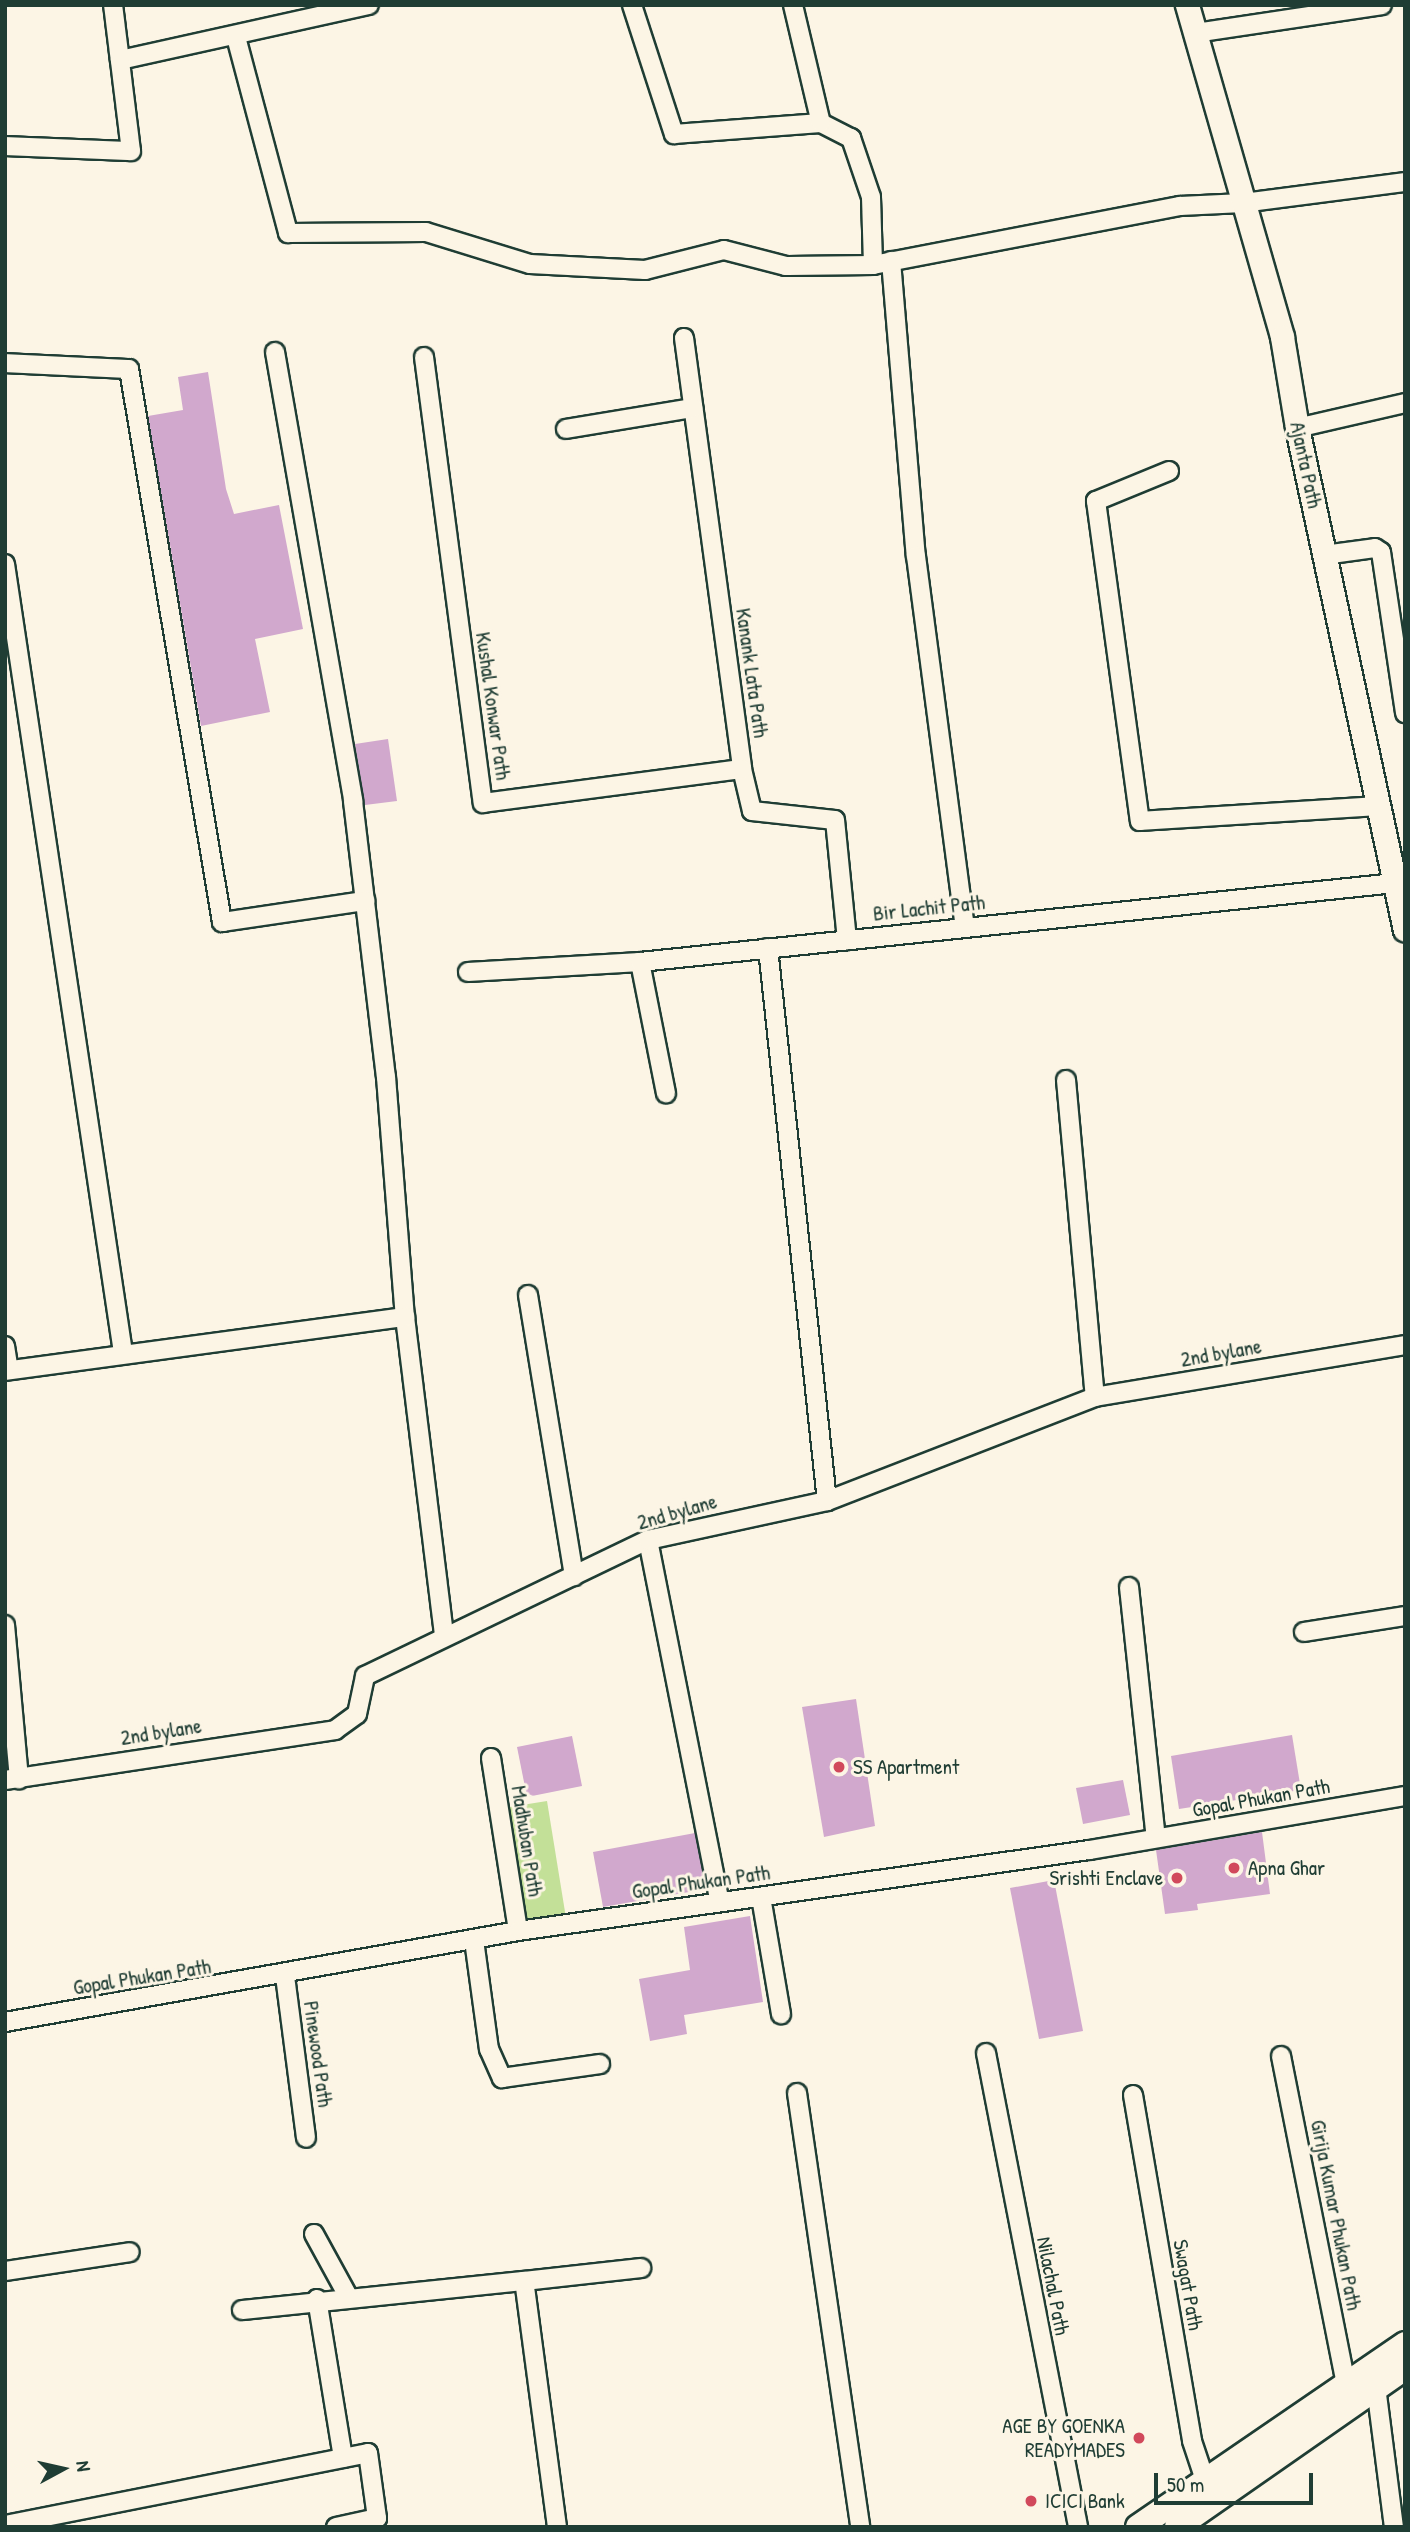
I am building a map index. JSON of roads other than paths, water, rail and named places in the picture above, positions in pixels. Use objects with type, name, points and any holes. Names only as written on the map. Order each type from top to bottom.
[{"type":"main road","points":[[1177,2527],[1375,2376],[1405,2344]]},
{"type":"main road","points":[[1138,2527],[1346,2384],[1405,2368]]},
{"type":"street","points":[[5,146],[131,151],[113,5]]},
{"type":"street","points":[[120,60],[236,37],[369,5]]},
{"type":"street","points":[[632,5],[674,134],[821,123],[850,138],[871,197],[873,265]]},
{"type":"street","points":[[793,5],[821,123]]},
{"type":"street","name":"Ajanta Path","points":[[1187,5],[1282,337],[1297,428],[1405,930]]},
{"type":"street","points":[[1195,33],[1382,5]]},
{"type":"street","points":[[236,37],[288,233],[426,232],[530,264],[645,270],[724,250],[786,266],[873,265],[1180,206],[1243,203],[1405,182]]},
{"type":"street","points":[[891,261],[916,556],[965,928]]},
{"type":"street","name":"Kanank Lata Path","points":[[684,338],[742,769],[752,811],[835,820],[847,940]]},
{"type":"street","points":[[275,352],[353,801],[386,1077],[405,1317],[444,1636]]},
{"type":"street","name":"Kushal Konwar Path","points":[[424,356],[483,803],[742,769]]},
{"type":"street","points":[[5,363],[129,369],[222,922],[365,901]]},
{"type":"street","points":[[1297,428],[1405,403]]},
{"type":"street","points":[[566,429],[693,408]]},
{"type":"street","points":[[1169,471],[1096,500],[1140,821],[1378,806]]},
{"type":"street","points":[[1324,555],[1376,548],[1381,552],[1405,713]]},
{"type":"street","points":[[5,564],[123,1353]]},
{"type":"street","name":"Bir Lachit Path","points":[[468,972],[640,962],[1395,883]]},
{"type":"street","points":[[768,948],[827,1501]]},
{"type":"street","points":[[640,962],[666,1093]]},
{"type":"street","points":[[1066,1080],[1095,1397]]},
{"type":"street","points":[[528,1295],[574,1576]]},
{"type":"street","points":[[5,1346],[7,1371],[123,1353],[405,1317]]},
{"type":"street","name":"2nd bylane","points":[[12,1780],[335,1730],[358,1714],[365,1675],[648,1540],[827,1501],[1095,1397],[1405,1345]]},
{"type":"street","points":[[648,1540],[720,1902]]},
{"type":"street","points":[[1129,1587],[1156,1839]]},
{"type":"street","points":[[1304,1632],[1405,1616]]},
{"type":"street","points":[[5,1625],[12,1780]]},
{"type":"street","name":"Madhuban Path","points":[[491,1758],[518,1931]]},
{"type":"street","name":"Gopal Phukan Path","points":[[5,2022],[285,1976],[518,1931],[1156,1839],[1405,1796]]},
{"type":"street","points":[[761,1898],[781,2014]]},
{"type":"street","points":[[474,1941],[489,2049],[502,2078],[600,2064]]},
{"type":"street","name":"Pinewood Path","points":[[285,1976],[306,2138]]},
{"type":"street","name":"Nilachal Path","points":[[986,2053],[1077,2527]]},
{"type":"street","name":"Girija Kumar Phukan Path","points":[[1281,2056],[1346,2384]]},
{"type":"street","points":[[797,2093],[860,2527]]},
{"type":"street","name":"Swagat Path","points":[[1133,2095],[1192,2441],[1205,2480]]},
{"type":"street","points":[[314,2234],[349,2298]]},
{"type":"street","points":[[5,2271],[130,2252]]},
{"type":"street","points":[[242,2310],[317,2299],[641,2268]]},
{"type":"street","points":[[524,2281],[557,2527]]},
{"type":"street","points":[[317,2299],[343,2458]]},
{"type":"street","points":[[1375,2376],[1394,2527]]},
{"type":"street","points":[[5,2525],[368,2453],[377,2518],[336,2527]]},
{"type":"place","name":"SS Apartment","points":[[839,1767]]},
{"type":"place","name":"Apna Ghar","points":[[1234,1868]]},
{"type":"place","name":"Srishti Enclave","points":[[1177,1878]]},
{"type":"place","name":"AGE BY GOENKA READYMADES","points":[[1139,2438]]},
{"type":"place","name":"ICICI Bank","points":[[1031,2501]]}]
